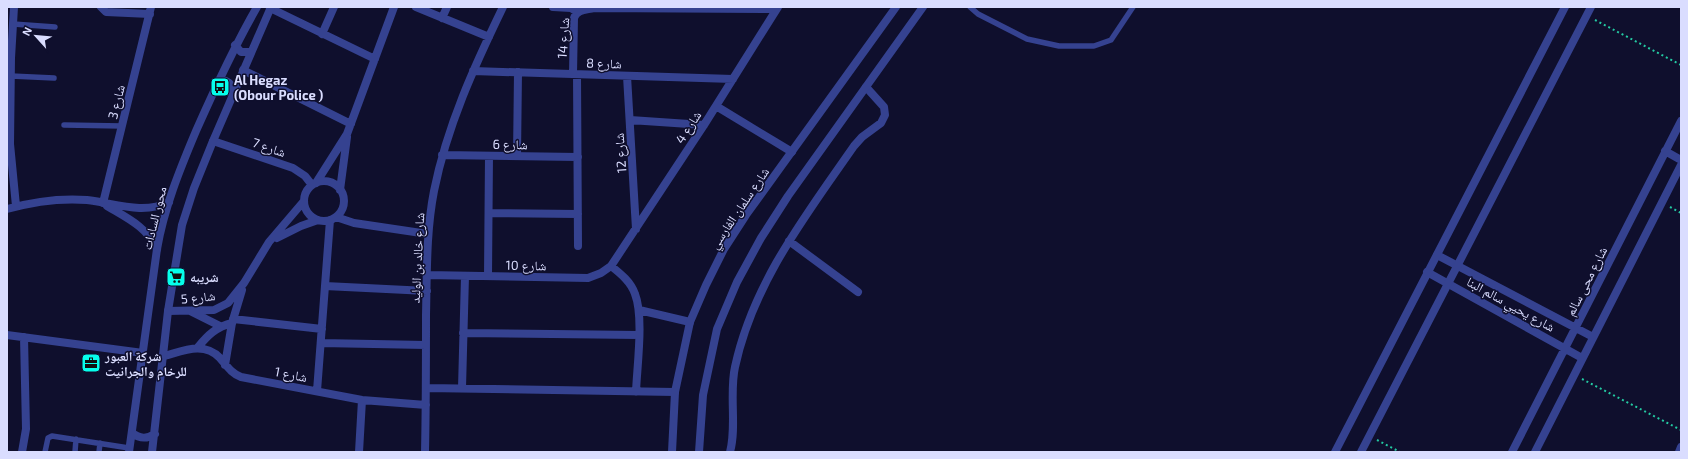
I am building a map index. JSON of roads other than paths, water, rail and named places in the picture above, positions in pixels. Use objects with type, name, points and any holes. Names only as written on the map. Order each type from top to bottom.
[{"type":"street","points":[[14,7],[9,58],[11,76],[9,144],[16,206]]},
{"type":"street","points":[[101,7],[103,11],[106,12],[150,11]]},
{"type":"street","name":"محور السادات","points":[[129,450],[161,228],[186,156],[218,81],[256,7]]},
{"type":"street","points":[[322,34],[334,7]]},
{"type":"street","points":[[394,7],[347,134],[314,184],[308,190],[304,201],[308,213],[318,220],[333,219],[428,234]]},
{"type":"street","points":[[416,7],[489,37]]},
{"type":"street","points":[[442,18],[447,7]]},
{"type":"street","name":"شارع خالد بن الوليد","points":[[425,452],[428,234],[434,192],[442,155],[452,123],[473,71],[503,7]]},
{"type":"street","points":[[553,7],[571,8],[577,12]]},
{"type":"street","name":"شارع سلمان الفارسي","points":[[672,452],[675,392],[690,322],[724,249],[746,215],[896,7]]},
{"type":"street","points":[[699,452],[703,395],[717,328],[737,282],[761,238],[784,202],[923,7]]},
{"type":"street","points":[[1335,452],[1565,7]]},
{"type":"street","points":[[1361,452],[1591,7]]},
{"type":"street","points":[[152,452],[168,312],[182,225],[194,188],[213,140],[270,8],[375,59]]},
{"type":"street","name":"شارع 14","points":[[578,246],[578,157],[574,18],[577,12],[594,8],[777,8]]},
{"type":"street","name":"شارع 4","points":[[618,258],[777,8]]},
{"type":"street","name":"شارع 3","points":[[103,203],[150,11]]},
{"type":"street","points":[[236,45],[241,52],[251,52]]},
{"type":"street","points":[[243,70],[351,124]]},
{"type":"street","name":"شارع 8","points":[[473,71],[733,79]]},
{"type":"street","points":[[518,72],[518,156]]},
{"type":"street","name":"شارع 12","points":[[627,76],[636,229]]},
{"type":"street","points":[[218,81],[227,81],[233,89],[232,94]]},
{"type":"street","points":[[730,452],[735,368],[748,322],[766,279],[789,241],[854,146],[862,137],[881,123],[885,115],[884,107],[866,87]]},
{"type":"street","points":[[716,106],[792,152]]},
{"type":"street","points":[[630,120],[704,125]]},
{"type":"street","name":"شارع محى سالم","points":[[1512,452],[1665,151],[1677,138],[1681,121]]},
{"type":"street","points":[[340,190],[347,134]]},
{"type":"street","name":"شارع 7","points":[[213,140],[293,168],[314,184]]},
{"type":"street","points":[[1665,151],[1681,160]]},
{"type":"street","name":"شارع 6","points":[[442,155],[578,157]]},
{"type":"street","points":[[488,276],[489,156]]},
{"type":"street","points":[[1535,452],[1681,165]]},
{"type":"street","points":[[314,184],[321,182],[332,183],[340,190],[344,198],[343,207],[333,219],[325,286],[317,391]]},
{"type":"street","points":[[7,209],[16,206],[69,200],[86,200],[147,209],[162,206],[169,202]]},
{"type":"street","name":"شارع 5","points":[[168,312],[214,310],[222,308],[228,303],[244,283],[269,242],[304,201]]},
{"type":"street","points":[[103,203],[142,228],[149,234],[157,249]]},
{"type":"street","points":[[489,214],[578,214]]},
{"type":"street","name":"شارع 5","points":[[269,242],[285,233],[318,220]]},
{"type":"street","points":[[789,241],[858,292]]},
{"type":"street","name":"شارع يحيي سالم البنا","points":[[1437,254],[1593,337]]},
{"type":"street","name":"شارع 10","points":[[427,276],[588,278],[601,273],[611,266],[618,258]]},
{"type":"street","points":[[611,266],[625,278],[635,293],[639,310],[636,392]]},
{"type":"street","name":"شارع يحيي سالم البنا","points":[[1427,272],[1582,358]]},
{"type":"street","points":[[462,388],[464,276]]},
{"type":"street","points":[[225,365],[232,321],[244,283]]},
{"type":"street","points":[[325,286],[427,291]]},
{"type":"street","points":[[639,310],[690,322]]},
{"type":"street","points":[[190,311],[220,326]]},
{"type":"street","points":[[164,356],[198,347],[212,332],[220,326],[232,321],[322,329]]},
{"type":"street","points":[[463,333],[639,335]]},
{"type":"street","points":[[7,336],[143,353]]},
{"type":"street","points":[[22,452],[26,429],[24,337]]},
{"type":"street","points":[[321,343],[426,345]]},
{"type":"street","name":"شارع 1","points":[[198,347],[206,348],[214,353],[235,374],[241,377],[362,400],[426,405]]},
{"type":"street","points":[[426,388],[675,392]]},
{"type":"street","points":[[359,452],[362,400]]},
{"type":"street","points":[[132,432],[141,438],[146,438],[155,434]]},
{"type":"street","points":[[1679,452],[1681,447]]},
{"type":"lane","points":[[970,7],[978,14],[1027,39],[1059,46],[1094,46],[1111,40],[1133,7]]},
{"type":"lane","points":[[13,24],[54,27]]},
{"type":"lane","points":[[11,76],[54,78]]},
{"type":"lane","points":[[64,125],[122,126]]},
{"type":"lane","points":[[45,452],[47,440],[50,436],[100,443],[129,450]]},
{"type":"lane","points":[[75,452],[76,440]]},
{"type":"lane","points":[[99,452],[100,443]]},
{"type":"place","name":"Al Hegaz (Obour Police )","points":[[220,87]]},
{"type":"place","name":"شريبه","points":[[176,277]]},
{"type":"place","name":"شركة العبور للرخام والجرانيت","points":[[91,363]]}]
